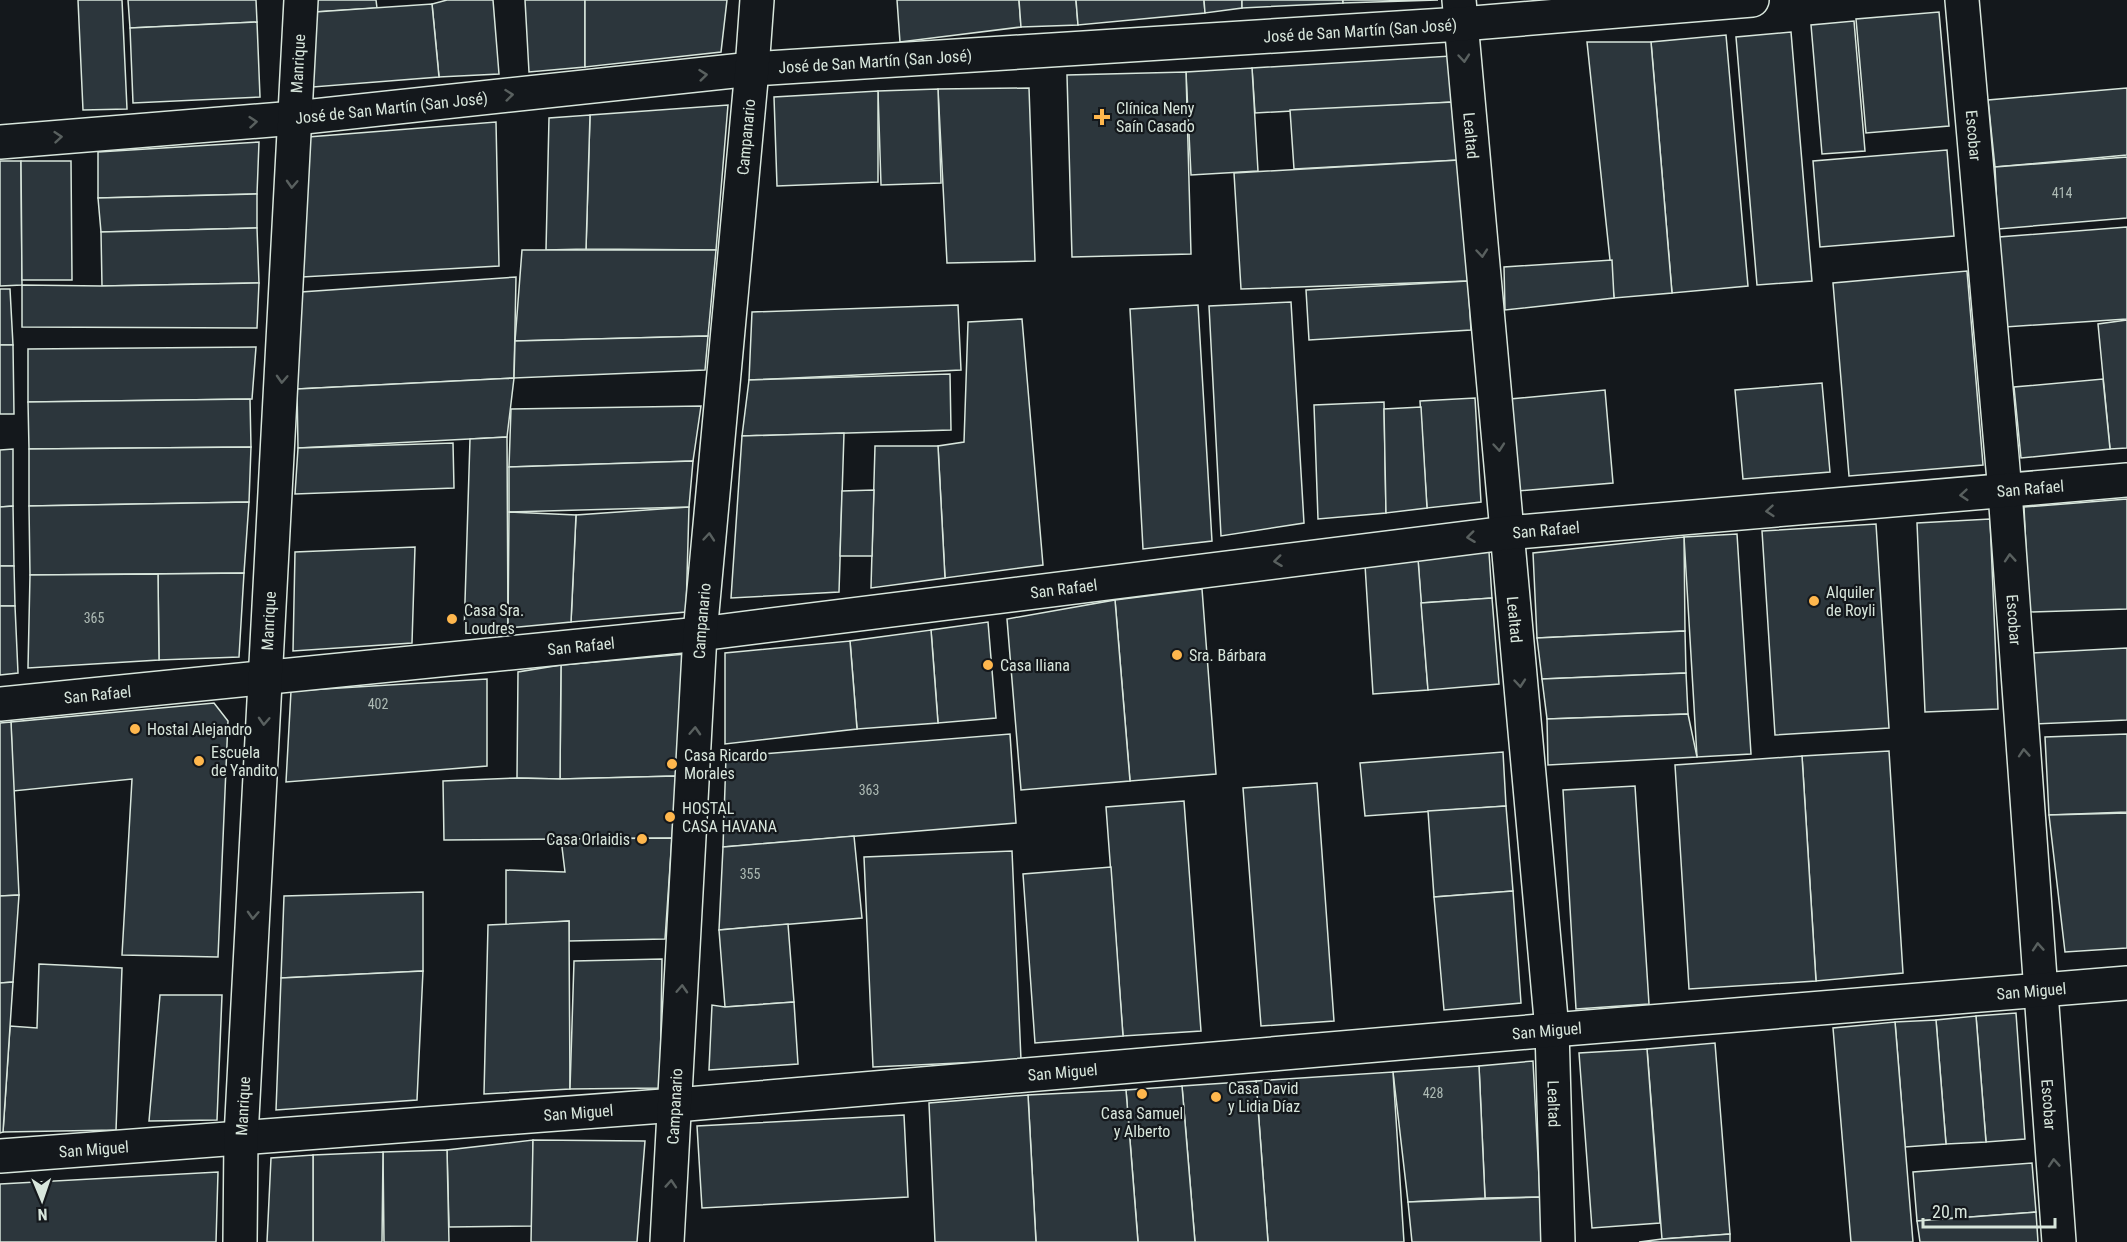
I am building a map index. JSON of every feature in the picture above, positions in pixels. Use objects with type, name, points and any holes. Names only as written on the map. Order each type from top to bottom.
[{"type":"street","name":"Manrique","points":[[240,1242],[241,1137],[301,0]]},
{"type":"street","name":"Campanario","points":[[667,1242],[700,634],[757,0]]},
{"type":"street","name":"José de San Martín (San José)","points":[[0,142],[295,118],[752,69],[1460,12],[1752,0]]},
{"type":"street","name":"Escobar","points":[[1962,0],[2005,492],[2059,1242]]},
{"type":"street","name":"Lealtad","points":[[1460,12],[1552,1030],[1558,1242]]},
{"type":"street","name":"San Rafael","points":[[0,704],[700,634],[1506,533],[2127,480]]},
{"type":"street","name":"San Miguel","points":[[0,1156],[676,1105],[2127,983]]},
{"type":"building","points":[[78,0],[122,0],[127,109],[83,110]]},
{"type":"building","points":[[128,0],[256,0],[257,22],[130,28]]},
{"type":"building","points":[[316,0],[376,0],[377,8],[315,12]]},
{"type":"building","points":[[447,0],[493,0],[499,74],[439,77],[432,4]]},
{"type":"building","points":[[525,0],[585,0],[585,67],[529,72]]},
{"type":"building","points":[[585,0],[727,0],[721,52],[585,67]]},
{"type":"building","points":[[897,0],[1019,0],[1021,27],[900,42]]},
{"type":"building","points":[[1019,0],[1076,0],[1078,25],[1021,27]]},
{"type":"building","points":[[1076,0],[1204,0],[1205,13],[1078,25]]},
{"type":"building","points":[[1204,0],[1242,0],[1242,8],[1205,13]]},
{"type":"building","points":[[1242,0],[1343,0],[1343,3],[1242,8]]},
{"type":"building","points":[[1343,0],[1438,0],[1343,3]]},
{"type":"building","points":[[432,4],[439,77],[313,87],[315,12]]},
{"type":"building","points":[[1939,12],[1949,126],[1866,133],[1856,19]]},
{"type":"building","points":[[1854,21],[1865,151],[1822,154],[1811,25]]},
{"type":"building","points":[[257,22],[260,97],[133,103],[130,28]]},
{"type":"building","points":[[1791,32],[1812,281],[1757,285],[1736,37]]},
{"type":"building","points":[[1726,35],[1748,286],[1672,293],[1651,42]]},
{"type":"building","points":[[1587,42],[1651,42],[1672,293],[1614,298]]},
{"type":"building","points":[[1451,56],[1453,102],[1255,113],[1252,68]]},
{"type":"building","points":[[1252,68],[1258,171],[1191,175],[1186,72]]},
{"type":"building","points":[[1186,72],[1191,254],[1072,257],[1067,75]]},
{"type":"building","points":[[1029,88],[1035,261],[947,263],[938,89]]},
{"type":"building","points":[[2127,88],[2127,155],[1995,167],[1988,100]]},
{"type":"building","points":[[938,89],[941,183],[881,185],[878,91]]},
{"type":"building","points":[[878,91],[878,182],[777,186],[774,97]]},
{"type":"building","points":[[1453,102],[1459,160],[1294,169],[1290,110]]},
{"type":"building","points":[[728,105],[716,250],[586,249],[590,115]]},
{"type":"building","points":[[590,115],[586,249],[546,250],[549,118]]},
{"type":"building","points":[[496,122],[499,266],[302,277],[308,137]]},
{"type":"building","points":[[259,142],[257,194],[98,198],[98,152]]},
{"type":"building","points":[[1947,150],[1954,236],[1820,247],[1813,161]]},
{"type":"building","points":[[2127,157],[2127,218],[1998,229],[1995,167]]},
{"type":"building","points":[[1459,160],[1468,281],[1241,289],[1234,173]]},
{"type":"building","points":[[0,161],[21,161],[22,285],[0,286]]},
{"type":"building","points":[[21,161],[71,161],[72,280],[22,280]]},
{"type":"building","points":[[257,194],[257,228],[101,232],[98,198]]},
{"type":"building","points":[[2127,227],[2127,319],[2005,327],[1999,237]]},
{"type":"building","points":[[257,228],[259,283],[102,286],[101,232]]},
{"type":"building","points":[[522,250],[716,250],[708,336],[515,341]]},
{"type":"building","points":[[1612,260],[1614,298],[1505,310],[1504,267]]},
{"type":"building","points":[[1967,271],[1983,465],[1849,476],[1833,283]]},
{"type":"building","points":[[516,277],[514,378],[297,389],[301,292]]},
{"type":"building","points":[[1468,281],[1471,330],[1309,340],[1306,290]]},
{"type":"building","points":[[259,283],[257,328],[22,327],[22,285]]},
{"type":"building","points":[[0,289],[10,289],[13,345],[0,345]]},
{"type":"building","points":[[1291,302],[1304,523],[1221,536],[1209,306]]},
{"type":"building","points":[[958,305],[961,370],[749,380],[752,312]]},
{"type":"building","points":[[1198,305],[1212,541],[1143,549],[1130,309]]},
{"type":"building","points":[[1022,319],[1043,565],[945,578],[938,446],[964,442],[968,322]]},
{"type":"building","points":[[2127,320],[2127,448],[2110,449],[2098,324]]},
{"type":"building","points":[[708,336],[705,370],[514,378],[515,341]]},
{"type":"building","points":[[0,345],[13,345],[14,414],[0,414]]},
{"type":"building","points":[[256,347],[252,399],[28,402],[28,349]]},
{"type":"building","points":[[950,374],[951,430],[742,436],[749,380]]},
{"type":"building","points":[[514,378],[507,437],[298,448],[297,389]]},
{"type":"building","points":[[2103,379],[2110,449],[2021,458],[2014,387]]},
{"type":"building","points":[[1822,383],[1830,472],[1743,479],[1735,390]]},
{"type":"building","points":[[1605,390],[1613,483],[1518,491],[1510,399]]},
{"type":"building","points":[[1475,398],[1481,502],[1427,508],[1420,401]]},
{"type":"building","points":[[250,399],[251,447],[29,449],[28,402]]},
{"type":"building","points":[[1384,402],[1386,513],[1318,519],[1314,405]]},
{"type":"building","points":[[701,406],[693,461],[509,467],[511,409]]},
{"type":"building","points":[[1421,407],[1427,508],[1386,513],[1384,409]]},
{"type":"building","points":[[844,433],[839,592],[731,598],[742,436]]},
{"type":"building","points":[[507,437],[508,628],[464,634],[470,439]]},
{"type":"building","points":[[453,443],[454,488],[295,494],[298,448]]},
{"type":"building","points":[[875,446],[938,446],[945,578],[871,588]]},
{"type":"building","points":[[251,447],[249,502],[29,506],[29,449]]},
{"type":"building","points":[[13,449],[13,506],[0,507],[0,450]]},
{"type":"building","points":[[693,461],[689,507],[509,512],[509,467]]},
{"type":"building","points":[[874,490],[872,556],[840,556],[842,491]]},
{"type":"building","points":[[2127,499],[2127,609],[2029,612],[2024,507]]},
{"type":"building","points":[[249,502],[244,573],[30,575],[29,506]]},
{"type":"building","points":[[13,506],[14,566],[0,566],[0,507]]},
{"type":"building","points":[[689,507],[686,612],[571,622],[576,515]]},
{"type":"building","points":[[509,512],[576,515],[571,622],[508,628]]},
{"type":"building","points":[[1990,519],[1998,709],[1925,712],[1917,523]]},
{"type":"building","points":[[1876,524],[1889,728],[1775,735],[1762,531]]},
{"type":"building","points":[[1737,534],[1751,754],[1697,757],[1684,537]]},
{"type":"building","points":[[1684,537],[1685,631],[1537,638],[1533,553]]},
{"type":"building","points":[[415,547],[412,643],[293,651],[295,552]]},
{"type":"building","points":[[1489,552],[1492,598],[1421,603],[1418,559]]},
{"type":"building","points":[[1418,559],[1428,690],[1373,694],[1365,565]]},
{"type":"building","points":[[0,566],[14,566],[15,606],[0,606]]},
{"type":"building","points":[[244,573],[239,657],[159,660],[158,574]]},
{"type":"building","points":[[158,574],[159,660],[28,668],[30,575]]},
{"type":"building","points":[[1202,589],[1216,774],[1130,781],[1115,600]]},
{"type":"building","points":[[1492,598],[1499,684],[1428,690],[1421,603]]},
{"type":"building","points":[[1115,600],[1130,781],[1021,790],[1007,619]]},
{"type":"building","points":[[0,606],[15,606],[18,673],[0,675]]},
{"type":"building","points":[[988,622],[996,718],[938,723],[931,630]]},
{"type":"building","points":[[931,630],[938,723],[857,729],[850,641]]},
{"type":"building","points":[[1685,631],[1686,673],[1542,679],[1537,638]]},
{"type":"building","points":[[850,641],[857,729],[725,744],[725,653]]},
{"type":"building","points":[[2127,648],[2127,720],[2034,724],[2031,653]]},
{"type":"building","points":[[686,654],[676,776],[560,779],[561,665]]},
{"type":"building","points":[[561,665],[560,779],[517,778],[518,672]]},
{"type":"building","points":[[1686,673],[1688,714],[1547,719],[1542,679]]},
{"type":"building","points":[[487,679],[487,766],[286,782],[291,691]]},
{"type":"building","points":[[214,703],[228,721],[218,957],[122,955],[132,779],[13,791],[11,722]]},
{"type":"building","points":[[1688,714],[1697,757],[1548,765],[1547,719]]},
{"type":"building","points":[[11,722],[19,895],[0,896],[0,723]]},
{"type":"building","points":[[1010,734],[1016,823],[723,847],[726,757]]},
{"type":"building","points":[[2127,734],[2127,812],[2049,815],[2045,737]]},
{"type":"building","points":[[1889,751],[1903,973],[1816,981],[1802,756]]},
{"type":"building","points":[[1503,752],[1506,806],[1365,816],[1360,763]]},
{"type":"building","points":[[1802,756],[1816,981],[1689,989],[1675,765]]},
{"type":"building","points":[[676,776],[672,838],[444,840],[443,781]]},
{"type":"building","points":[[1317,783],[1334,1021],[1261,1026],[1243,788]]},
{"type":"building","points":[[1635,786],[1649,1004],[1576,1009],[1563,790]]},
{"type":"building","points":[[1184,801],[1201,1031],[1123,1036],[1106,807]]},
{"type":"building","points":[[1506,806],[1513,891],[1434,897],[1428,811]]},
{"type":"building","points":[[2127,813],[2127,948],[2065,952],[2049,815]]},
{"type":"building","points":[[854,836],[862,918],[719,930],[723,847]]},
{"type":"building","points":[[672,838],[665,939],[569,941],[569,921],[506,925],[506,870],[565,872],[561,839]]},
{"type":"building","points":[[1012,851],[1021,1060],[873,1067],[864,857]]},
{"type":"building","points":[[1111,867],[1123,1036],[1035,1043],[1023,874]]},
{"type":"building","points":[[1513,891],[1521,1003],[1444,1010],[1434,897]]},
{"type":"building","points":[[423,892],[423,971],[281,978],[284,896]]},
{"type":"building","points":[[19,895],[13,982],[0,983],[0,896]]},
{"type":"building","points":[[569,921],[570,1089],[484,1094],[488,925]]},
{"type":"building","points":[[788,924],[794,1002],[725,1007],[719,930]]},
{"type":"building","points":[[662,959],[660,1088],[570,1089],[574,961]]},
{"type":"building","points":[[39,964],[122,968],[116,1130],[3,1132],[10,1026],[37,1028]]},
{"type":"building","points":[[423,971],[417,1100],[276,1110],[281,978]]},
{"type":"building","points":[[13,982],[3,1132],[0,1133],[0,983]]},
{"type":"building","points":[[160,995],[222,995],[217,1120],[149,1121]]},
{"type":"building","points":[[794,1002],[798,1064],[709,1070],[712,1005],[725,1007]]},
{"type":"building","points":[[2016,1013],[2025,1139],[1986,1142],[1976,1016]]},
{"type":"building","points":[[1976,1016],[1986,1142],[1946,1144],[1936,1020]]},
{"type":"building","points":[[1936,1020],[1946,1144],[1905,1147],[1895,1022]]},
{"type":"building","points":[[1895,1022],[1913,1242],[1851,1242],[1833,1028]]},
{"type":"building","points":[[1715,1043],[1730,1234],[1662,1239],[1647,1049]]},
{"type":"building","points":[[1647,1049],[1660,1223],[1592,1228],[1579,1053]]},
{"type":"building","points":[[1533,1061],[1540,1197],[1485,1198],[1479,1066]]},
{"type":"building","points":[[1479,1066],[1485,1198],[1408,1202],[1393,1072]]},
{"type":"building","points":[[1393,1072],[1404,1242],[1268,1242],[1256,1081]]},
{"type":"building","points":[[1256,1081],[1268,1242],[1195,1242],[1182,1086]]},
{"type":"building","points":[[1182,1086],[1195,1242],[1138,1242],[1126,1090]]},
{"type":"building","points":[[1126,1090],[1138,1242],[1036,1242],[1028,1095]]},
{"type":"building","points":[[1028,1095],[1036,1242],[935,1242],[929,1103]]},
{"type":"building","points":[[904,1115],[908,1197],[702,1208],[697,1126]]},
{"type":"building","points":[[533,1140],[532,1226],[449,1227],[447,1150]]},
{"type":"building","points":[[533,1140],[645,1141],[637,1242],[531,1242]]},
{"type":"building","points":[[447,1150],[449,1242],[384,1242],[383,1152]]},
{"type":"building","points":[[383,1152],[382,1242],[313,1242],[313,1155]]},
{"type":"building","points":[[313,1155],[313,1242],[267,1242],[271,1158]]},
{"type":"building","points":[[2032,1163],[2036,1212],[1917,1221],[1913,1172]]},
{"type":"building","points":[[218,1172],[216,1242],[0,1242],[0,1184]]},
{"type":"building","points":[[1540,1197],[1542,1242],[1412,1242],[1408,1202]]},
{"type":"building","points":[[2036,1212],[2038,1242],[1920,1242],[1917,1221]]},
{"type":"building","points":[[1730,1234],[1730,1242],[1639,1242],[1662,1239]]},
{"type":"place","name":"Clínica Neny Saín Casado","points":[[1102,117]]},
{"type":"place","name":"Alquiler de Royli","points":[[1814,601]]},
{"type":"place","name":"Casa Sra. Loudres","points":[[452,619]]},
{"type":"place","name":"Sra. Bárbara","points":[[1177,655]]},
{"type":"place","name":"Casa Iliana","points":[[988,665]]},
{"type":"place","name":"Hostal Alejandro","points":[[135,729]]},
{"type":"place","name":"Escuela de Yandito","points":[[199,761]]},
{"type":"place","name":"Casa Ricardo Morales","points":[[672,764]]},
{"type":"place","name":"HOSTAL CASA HAVANA","points":[[670,817]]},
{"type":"place","name":"Casa Orlaidis","points":[[642,839]]},
{"type":"place","name":"Casa Samuel y Alberto","points":[[1142,1094]]},
{"type":"place","name":"Casa David y Lidia Díaz","points":[[1216,1097]]}]
